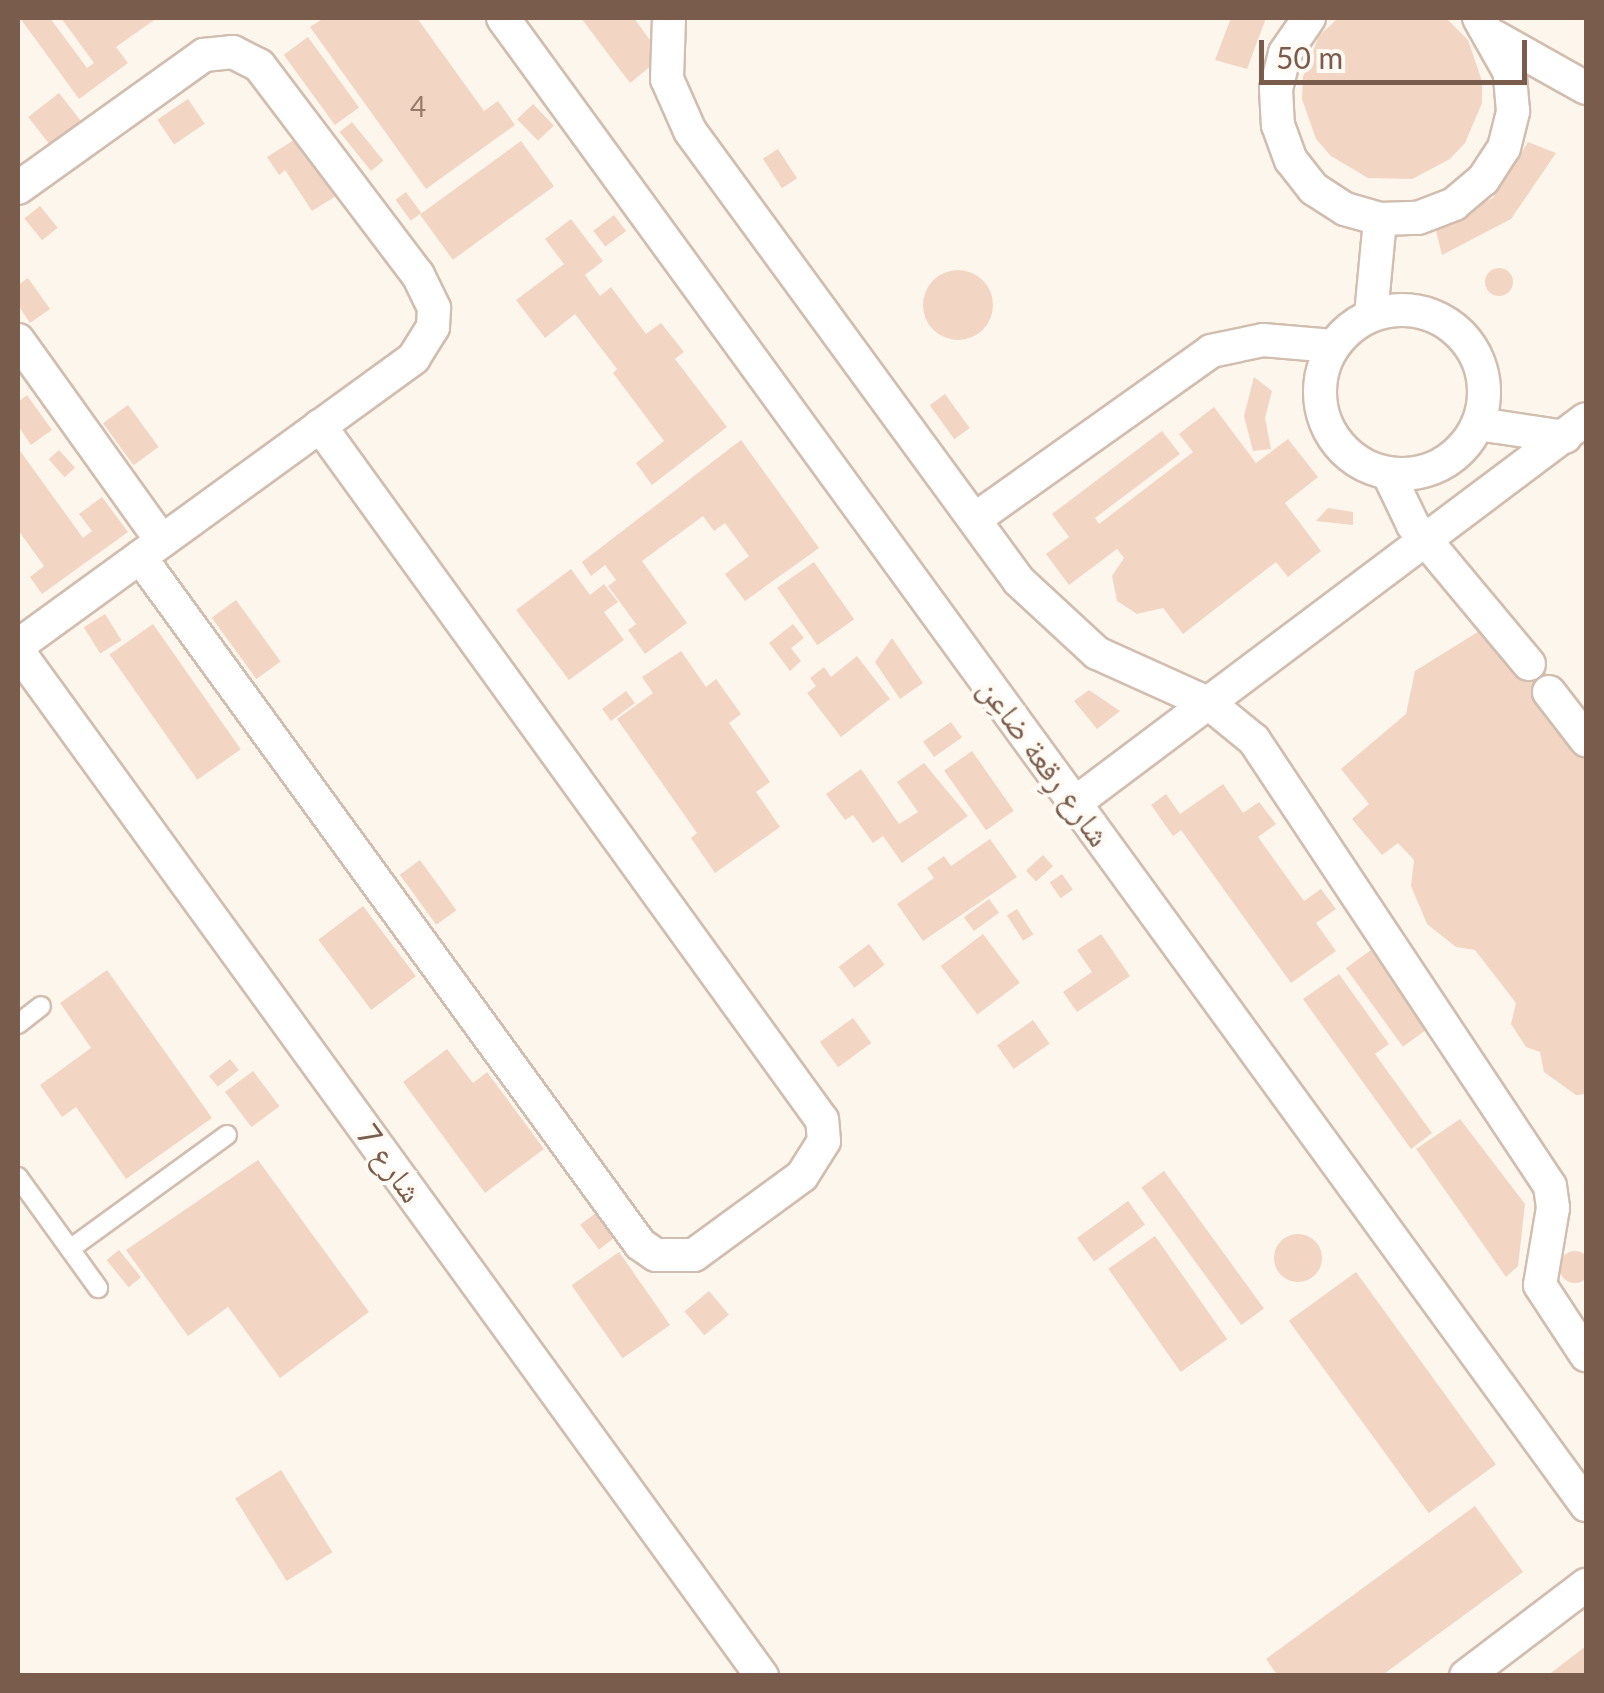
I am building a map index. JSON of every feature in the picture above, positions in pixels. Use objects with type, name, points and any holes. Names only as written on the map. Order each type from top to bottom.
[{"type":"street","name":"شارع رِقعة ضاعِن","points":[[503,18],[1586,1505]]},
{"type":"street","points":[[669,18],[667,79],[683,119],[1018,581],[1070,633],[1126,670],[1210,704],[1254,740],[1550,1186],[1553,1208],[1540,1285],[1586,1355]]},
{"type":"street","points":[[1309,18],[1285,53],[1276,89],[1278,126],[1292,160],[1314,189],[1345,209],[1380,219],[1418,218],[1454,204],[1484,180],[1504,148],[1512,92],[1487,28]]},
{"type":"street","points":[[1487,28],[1586,88]]},
{"type":"street","points":[[18,188],[204,55],[233,52],[260,65],[418,275],[434,308],[433,327],[414,358],[18,648]]},
{"type":"street","points":[[1372,315],[1380,219]]},
{"type":"street","points":[[1388,474],[1442,464],[1478,424],[1484,382],[1468,342],[1444,322],[1414,310],[1372,315],[1333,346],[1322,376],[1322,409],[1346,450],[1388,474],[1424,540],[1528,664]]},
{"type":"street","points":[[18,340],[151,549],[640,1244],[656,1255],[694,1255],[816,1161],[824,1141],[812,1102],[320,426]]},
{"type":"street","points":[[975,519],[1187,362],[1236,342],[1333,346]]},
{"type":"street","points":[[1478,424],[1576,428]]},
{"type":"street","points":[[1075,803],[1576,428]]},
{"type":"street","name":"شارع 7","points":[[18,648],[762,1676]]},
{"type":"street","points":[[1549,692],[1586,740]]},
{"type":"street","points":[[1466,1676],[1586,1585]]},
{"type":"lane","points":[[18,1024],[41,1006]]},
{"type":"lane","points":[[70,1249],[228,1136]]},
{"type":"lane","points":[[18,1177],[98,1288]]},
{"type":"building","points":[[20,18],[50,18],[87,68],[94,63],[61,18],[157,18],[116,47],[128,63],[79,99]]},
{"type":"building","points":[[324,18],[417,18],[484,111],[498,101],[515,125],[426,189],[310,27]]},
{"type":"building","points":[[581,18],[634,18],[662,57],[630,83]]},
{"type":"building","points":[[1231,18],[1266,18],[1247,69],[1215,60]]},
{"type":"building","points":[[1338,18],[1446,18],[1468,40],[1482,81],[1482,103],[1465,143],[1450,159],[1412,179],[1368,178],[1331,156],[1316,139],[1302,99],[1303,77],[1319,36]]},
{"type":"building","points":[[308,37],[359,107],[335,125],[284,55]]},
{"type":"building","points":[[59,93],[81,121],[50,145],[28,117]]},
{"type":"building","points":[[188,99],[205,124],[174,145],[157,120]]},
{"type":"building","points":[[533,104],[554,126],[538,141],[517,119]]},
{"type":"building","points":[[352,122],[383,161],[371,171],[340,132]]},
{"type":"building","points":[[297,138],[336,196],[312,211],[285,170],[279,175],[267,157]]},
{"type":"building","points":[[521,141],[554,186],[453,260],[420,214]]},
{"type":"building","points":[[1528,142],[1556,153],[1511,219],[1442,255],[1435,227],[1493,198]]},
{"type":"building","points":[[778,149],[797,178],[782,188],[763,159]]},
{"type":"building","points":[[406,192],[421,213],[411,221],[395,200]]},
{"type":"building","points":[[40,206],[58,228],[42,240],[24,219]]},
{"type":"building","points":[[614,215],[626,231],[605,247],[593,231]]},
{"type":"building","points":[[571,219],[603,261],[585,275],[600,296],[611,287],[646,334],[661,323],[684,352],[675,359],[727,427],[652,485],[636,463],[664,441],[613,373],[617,369],[575,314],[545,338],[516,300],[564,264],[545,239]]},
{"type":"building","points":[[1499,268],[1509,272],[1513,282],[1509,292],[1499,296],[1489,292],[1485,282],[1489,272]]},
{"type":"building","points":[[958,270],[982,281],[993,305],[982,329],[958,340],[934,329],[923,305],[934,281]]},
{"type":"building","points":[[28,278],[50,309],[30,323],[18,305],[18,285]]},
{"type":"building","points":[[1254,377],[1272,391],[1265,418],[1271,449],[1253,451],[1244,416]]},
{"type":"building","points":[[945,394],[970,428],[954,439],[930,405]]},
{"type":"building","points":[[27,395],[52,430],[31,445],[18,426],[18,402]]},
{"type":"building","points":[[128,405],[159,447],[133,465],[103,423]]},
{"type":"building","points":[[1214,407],[1256,463],[1288,439],[1318,477],[1285,503],[1321,551],[1288,577],[1276,562],[1183,634],[1163,608],[1137,614],[1117,601],[1112,576],[1124,558],[1117,549],[1069,585],[1046,554],[1069,537],[1052,514],[1162,431],[1180,454],[1095,518],[1099,524],[1193,452],[1179,434]]},
{"type":"building","points":[[741,440],[819,548],[745,601],[725,574],[749,556],[725,523],[714,531],[703,516],[642,561],[687,623],[645,654],[628,630],[636,624],[608,586],[616,580],[605,565],[591,576],[582,562]]},
{"type":"building","points":[[18,448],[83,538],[92,531],[79,514],[102,497],[128,532],[42,594],[30,577],[44,566],[18,530]]},
{"type":"building","points":[[59,450],[75,468],[65,477],[49,459]]},
{"type":"building","points":[[1328,508],[1353,512],[1353,525],[1316,521]]},
{"type":"building","points":[[814,562],[854,619],[817,645],[777,588]]},
{"type":"building","points":[[571,569],[590,595],[604,584],[618,602],[604,612],[624,640],[569,680],[516,610]]},
{"type":"building","points":[[236,600],[281,661],[256,679],[212,618]]},
{"type":"building","points":[[105,614],[121,640],[100,654],[84,627]]},
{"type":"building","points":[[153,624],[241,749],[197,780],[110,654]]},
{"type":"building","points":[[793,624],[804,638],[791,648],[801,661],[790,671],[769,643]]},
{"type":"building","points":[[1489,625],[1551,677],[1586,752],[1586,1094],[1576,1095],[1544,1072],[1540,1052],[1526,1047],[1511,1024],[1516,1003],[1475,950],[1456,947],[1427,924],[1411,886],[1414,860],[1398,843],[1382,855],[1352,819],[1369,804],[1341,769],[1406,714],[1415,671]]},
{"type":"building","points":[[892,638],[923,683],[900,699],[875,662]]},
{"type":"building","points":[[681,651],[706,687],[716,679],[741,714],[729,723],[770,782],[756,792],[780,827],[715,873],[691,838],[697,833],[617,719],[653,693],[642,677]]},
{"type":"building","points":[[857,656],[890,699],[841,737],[807,693],[816,686],[810,678],[824,667],[831,677]]},
{"type":"building","points":[[1089,690],[1120,711],[1097,729],[1074,701]]},
{"type":"building","points":[[626,691],[635,703],[611,721],[602,709]]},
{"type":"building","points":[[951,722],[962,738],[934,757],[923,742]]},
{"type":"building","points":[[972,751],[1014,811],[986,830],[944,771]]},
{"type":"building","points":[[924,763],[968,816],[902,863],[883,836],[873,843],[853,815],[845,820],[826,794],[861,769],[899,824],[918,812],[897,782]]},
{"type":"building","points":[[1223,784],[1243,813],[1259,802],[1276,824],[1258,837],[1304,901],[1321,889],[1336,909],[1316,923],[1336,951],[1291,983],[1181,830],[1173,836],[1151,805],[1166,794],[1180,814]]},
{"type":"building","points":[[990,839],[1017,877],[923,941],[897,904],[934,878],[927,868],[944,856],[951,866]]},
{"type":"building","points":[[1043,855],[1053,866],[1036,882],[1026,870]]},
{"type":"building","points":[[420,860],[456,910],[436,925],[400,875]]},
{"type":"building","points":[[1062,874],[1073,890],[1061,898],[1050,883]]},
{"type":"building","points":[[989,899],[999,913],[974,931],[964,917]]},
{"type":"building","points":[[363,906],[416,976],[371,1010],[318,940]]},
{"type":"building","points":[[1017,909],[1033,934],[1023,941],[1007,916]]},
{"type":"building","points":[[983,934],[1020,983],[977,1015],[941,966]]},
{"type":"building","points":[[1101,934],[1130,976],[1077,1012],[1063,992],[1092,972],[1077,950]]},
{"type":"building","points":[[869,944],[885,965],[854,988],[839,967]]},
{"type":"building","points":[[1371,950],[1428,1028],[1403,1047],[1346,968]]},
{"type":"building","points":[[107,970],[212,1118],[126,1179],[76,1107],[62,1117],[40,1085],[91,1048],[60,1003]]},
{"type":"building","points":[[1339,974],[1389,1044],[1375,1054],[1432,1133],[1411,1149],[1303,999]]},
{"type":"building","points":[[853,1018],[871,1043],[838,1067],[820,1042]]},
{"type":"building","points":[[1033,1020],[1050,1044],[1014,1069],[997,1045]]},
{"type":"building","points":[[447,1049],[473,1083],[487,1072],[544,1149],[485,1193],[403,1082]]},
{"type":"building","points":[[230,1059],[239,1070],[218,1087],[209,1076]]},
{"type":"building","points":[[253,1071],[279,1106],[252,1127],[225,1092]]},
{"type":"building","points":[[1460,1119],[1525,1204],[1518,1266],[1506,1277],[1416,1149]]},
{"type":"building","points":[[258,1160],[369,1312],[280,1378],[228,1307],[188,1336],[126,1250]]},
{"type":"building","points":[[1164,1171],[1264,1309],[1241,1325],[1141,1187]]},
{"type":"building","points":[[1128,1201],[1145,1224],[1094,1261],[1077,1238]]},
{"type":"building","points":[[597,1212],[616,1237],[599,1249],[580,1225]]},
{"type":"building","points":[[1298,1234],[1315,1241],[1322,1258],[1315,1275],[1298,1282],[1281,1275],[1274,1258],[1281,1241]]},
{"type":"building","points":[[1155,1236],[1227,1339],[1181,1372],[1108,1269]]},
{"type":"building","points":[[119,1250],[141,1277],[129,1287],[107,1260]]},
{"type":"building","points":[[1575,1251],[1586,1256],[1591,1267],[1586,1278],[1575,1283],[1564,1278],[1559,1267],[1564,1256]]},
{"type":"building","points":[[619,1252],[670,1325],[623,1358],[571,1285]]},
{"type":"building","points":[[1356,1272],[1496,1465],[1429,1513],[1289,1321]]},
{"type":"building","points":[[709,1291],[729,1315],[704,1335],[684,1312]]},
{"type":"building","points":[[281,1470],[332,1552],[287,1581],[235,1499]]},
{"type":"building","points":[[1475,1506],[1523,1572],[1381,1676],[1278,1676],[1266,1659]]},
{"type":"building","points":[[1586,1646],[1586,1676],[1547,1676]]}]
